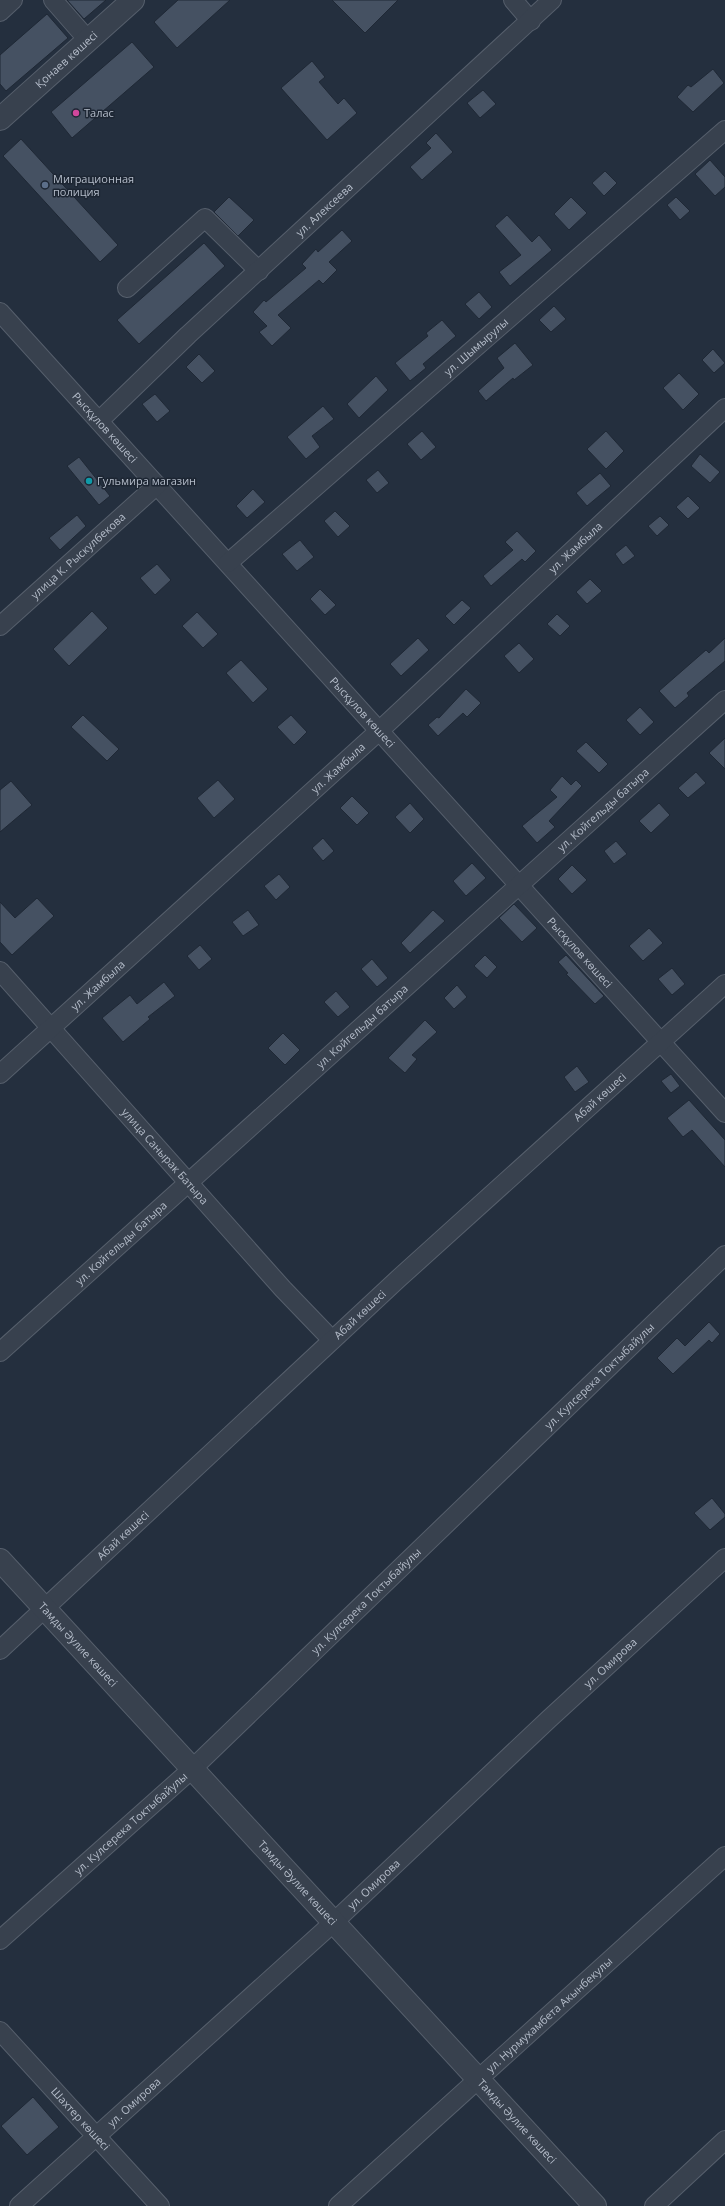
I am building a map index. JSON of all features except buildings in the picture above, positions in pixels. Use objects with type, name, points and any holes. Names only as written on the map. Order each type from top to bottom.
[{"type":"street","points":[[0,12],[13,0]]},
{"type":"street","points":[[52,0],[88,40]]},
{"type":"street","name":"Қонаев көшесі","points":[[0,119],[132,0]]},
{"type":"street","points":[[512,0],[531,21]]},
{"type":"street","name":"ул. Алексеева","points":[[99,421],[552,0]]},
{"type":"street","name":"ул. Шымырулы","points":[[228,564],[725,130]]},
{"type":"street","points":[[127,288],[205,218],[259,271]]},
{"type":"street","name":"Рысқұлов көшесі","points":[[0,312],[725,1113]]},
{"type":"street","name":"ул. Жамбыла","points":[[0,1074],[379,731],[725,408]]},
{"type":"street","name":"улица К. Рыскулбекова","points":[[0,626],[157,486]]},
{"type":"street","name":"ул. Койгельды батыра","points":[[0,1352],[189,1184],[725,700]]},
{"type":"street","name":"улица Санырак Батыра","points":[[0,971],[189,1184],[332,1340]]},
{"type":"street","name":"Абай көшесі","points":[[0,1650],[332,1340],[660,1041],[725,984]]},
{"type":"street","name":"ул. Кулсерека Токтыбайулы","points":[[0,1940],[192,1769],[725,1255]]},
{"type":"street","name":"ул. Омирова","points":[[19,2206],[334,1922],[549,1719],[725,1558]]},
{"type":"street","name":"Тамды Әулие көшесі","points":[[0,1560],[595,2206]]},
{"type":"street","name":"ул. Нурмухамбета Акынбекулы","points":[[338,2206],[725,1856]]},
{"type":"street","name":"Шахтер көшесі","points":[[0,2032],[160,2206]]},
{"type":"street","points":[[654,2206],[725,2140]]},
{"type":"place","name":"Талас","points":[[76,113]]},
{"type":"place","name":"Миграционная полиция","points":[[45,185]]},
{"type":"place","name":"Гульмира магазин","points":[[89,481]]}]
